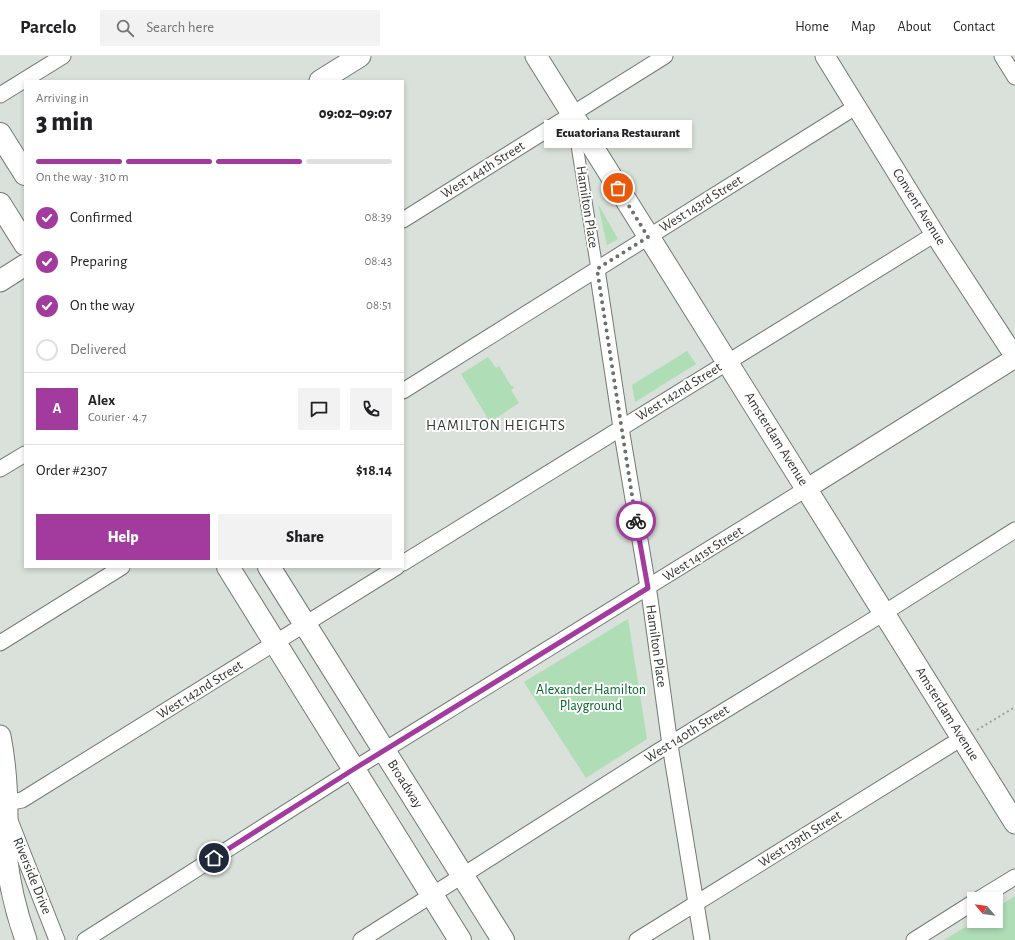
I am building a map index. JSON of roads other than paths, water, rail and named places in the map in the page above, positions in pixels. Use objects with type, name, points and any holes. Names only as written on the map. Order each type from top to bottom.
[{"type":"main road","points":[[322,80],[360,56]]},
{"type":"main road","name":"Amsterdam Avenue","points":[[536,56],[1015,823]]},
{"type":"main road","points":[[0,134],[24,172]]},
{"type":"main road","points":[[0,204],[24,242]]},
{"type":"main road","points":[[0,281],[24,266]]},
{"type":"main road","points":[[229,568],[433,894],[460,940]]},
{"type":"main road","name":"Broadway","points":[[271,568],[503,940]]},
{"type":"main road","name":"Riverside Drive","points":[[0,736],[4,762],[4,806],[8,868],[18,916],[26,940]]},
{"type":"main road","points":[[0,902],[11,940]]},
{"type":"street","points":[[24,80],[63,56]]},
{"type":"street","name":"West 144th Street","points":[[404,219],[665,56]]},
{"type":"street","name":"Convent Avenue","points":[[825,56],[935,234],[1015,357]]},
{"type":"street","points":[[1002,56],[1015,77]]},
{"type":"street","points":[[0,95],[24,80]]},
{"type":"street","name":"West 143rd Street","points":[[404,390],[857,106]]},
{"type":"street","name":"Hamilton Place","points":[[573,114],[621,428],[648,588],[670,745],[702,940]]},
{"type":"street","name":"West 142nd Street","points":[[404,562],[935,234]]},
{"type":"street","name":"West 141st Street","points":[[85,940],[354,769],[648,588],[1015,357]]},
{"type":"street","points":[[0,470],[24,455]]},
{"type":"street","name":"West 140th Street","points":[[361,940],[1015,530]]},
{"type":"street","points":[[0,643],[120,568]]},
{"type":"street","name":"West 142nd Street","points":[[4,806],[22,800],[395,568]]},
{"type":"street","name":"West 139th Street","points":[[637,940],[962,738]]},
{"type":"street","name":"Riverside Drive","points":[[4,806],[57,940]]},
{"type":"street","points":[[990,892],[1015,876]]},
{"type":"street","points":[[914,940],[967,906]]},
{"type":"place","name":"Ecuatoriana Restaurant","points":[[618,188]]},
{"type":"district","name":"HAMILTON HEIGHTS","points":[[496,425]]},
{"type":"park label","name":"Alexander Hamilton Playground","points":[[591,698]]}]
